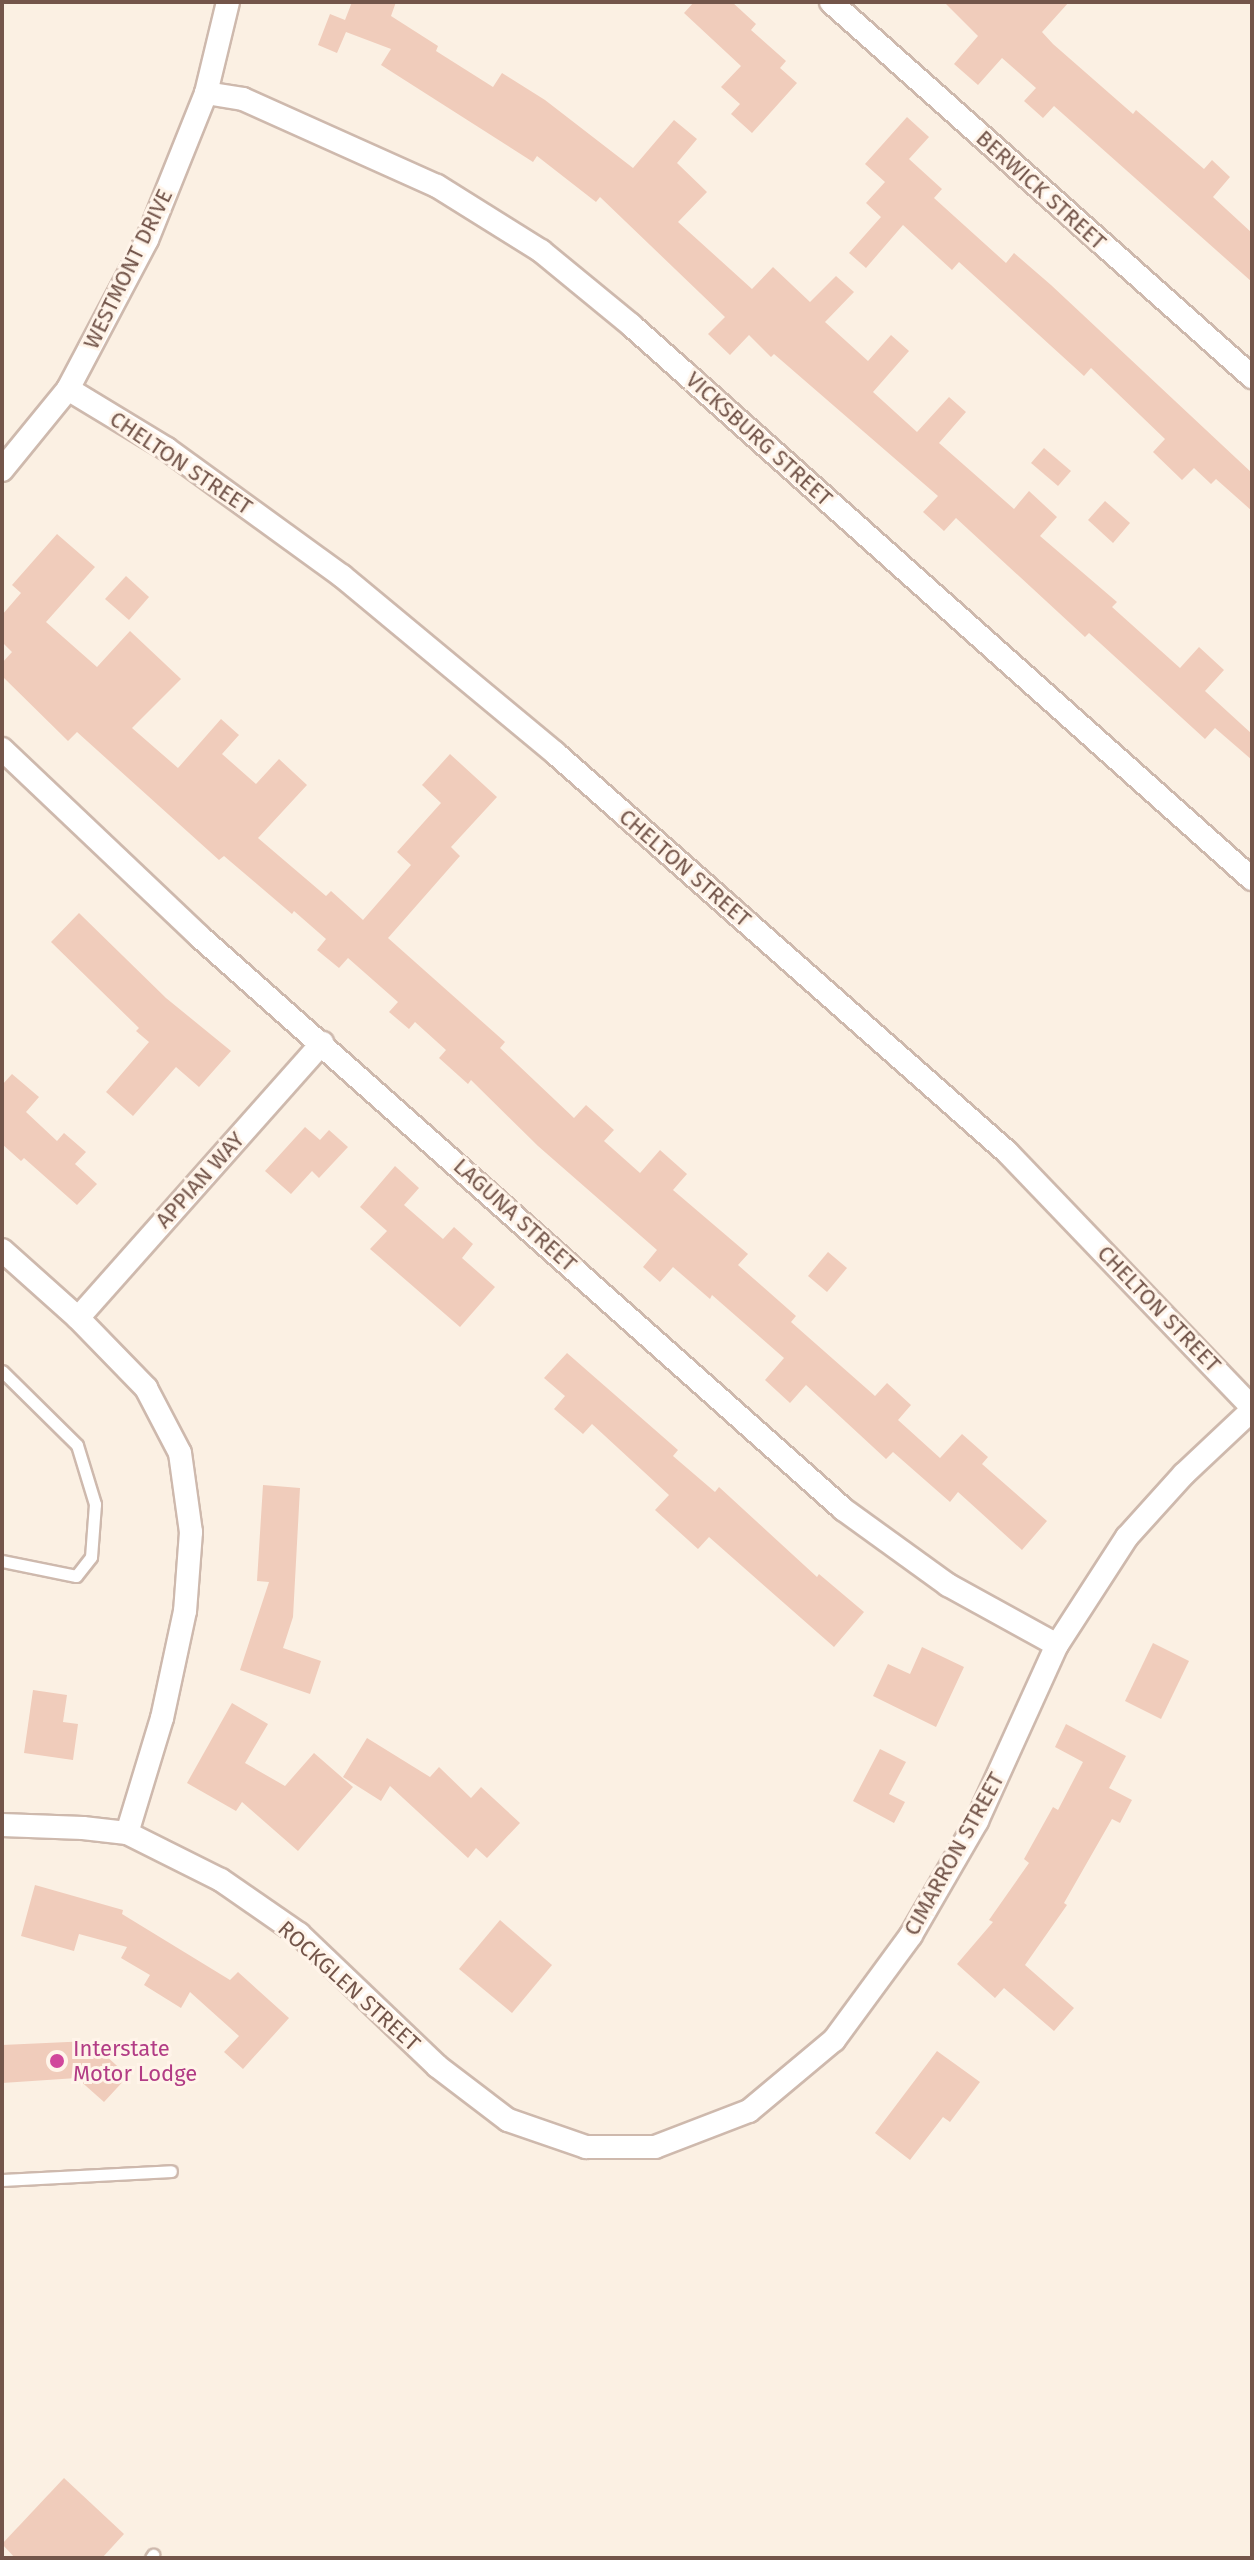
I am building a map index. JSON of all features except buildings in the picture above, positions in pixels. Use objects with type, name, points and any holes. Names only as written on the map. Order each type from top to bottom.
[{"type":"street","name":"WESTMONT DRIVE","points":[[2,470],[68,389],[147,240],[206,93],[228,2]]},
{"type":"street","name":"BERWICK STREET","points":[[831,2],[1252,377]]},
{"type":"street","name":"VICKSBURG STREET","points":[[206,93],[243,99],[437,186],[541,251],[631,325],[1252,879]]},
{"type":"street","name":"CHELTON STREET","points":[[68,389],[167,449],[342,576],[555,753],[1008,1153],[1252,1408]]},
{"type":"street","name":"LAGUNA STREET","points":[[2,749],[199,936],[843,1509],[948,1585],[1057,1645]]},
{"type":"street","name":"APPIAN WAY","points":[[78,1318],[322,1043]]},
{"type":"street","points":[[2,1250],[78,1318],[146,1388],[180,1453],[191,1532],[185,1611],[162,1718],[127,1833]]},
{"type":"street","name":"CIMARRON STREET","points":[[550,2135],[586,2147],[655,2147],[749,2111],[834,2040],[911,1935],[977,1821],[1057,1645],[1127,1537],[1184,1474],[1252,1408]]},
{"type":"street","name":"ROCKGLEN STREET","points":[[2,1825],[127,1833],[221,1880],[299,1934],[437,2066],[508,2120],[550,2135]]},
{"type":"lane","points":[[2,1371],[77,1445],[95,1504],[91,1557],[76,1576],[2,1561]]},
{"type":"lane","points":[[2,2180],[171,2171]]},
{"type":"place","name":"Interstate Motor Lodge","points":[[57,2061]]}]
